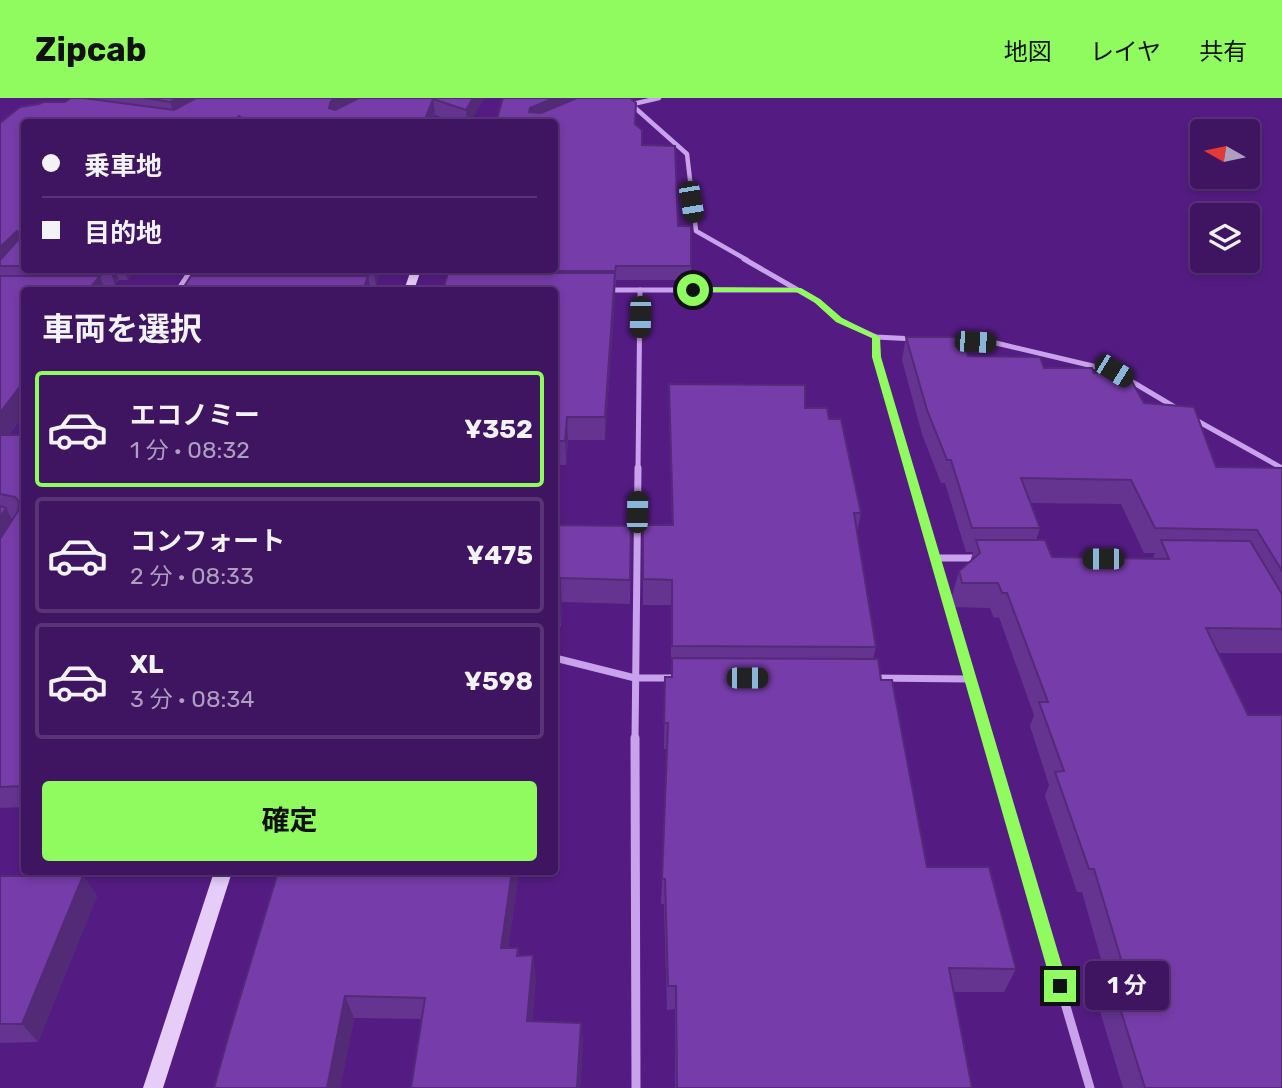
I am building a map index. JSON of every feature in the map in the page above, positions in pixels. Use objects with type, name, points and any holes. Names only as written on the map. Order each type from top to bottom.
[{"type":"street","points":[[624,98],[687,154],[696,231],[817,300],[839,320],[876,337],[921,339]]},
{"type":"street","points":[[633,104],[659,98]]},
{"type":"street","points":[[600,290],[799,290]]},
{"type":"street","points":[[636,1088],[635,678],[640,290]]},
{"type":"street","points":[[876,337],[876,357],[1090,1088]]},
{"type":"street","points":[[945,341],[996,343],[1114,371],[1181,411]]},
{"type":"street","points":[[1192,418],[1282,468]]},
{"type":"street","points":[[937,558],[992,558]]},
{"type":"street","points":[[558,659],[635,678],[677,678]]},
{"type":"street","points":[[859,678],[970,679]]},
{"type":"street","points":[[153,1088],[222,875]]},
{"type":"building","points":[[71,98],[83,98],[174,110],[196,98],[337,98],[331,101],[329,108],[335,110],[359,98],[473,98],[466,110],[433,99],[425,119],[244,119],[239,116],[236,119],[21,119],[21,234],[17,231],[0,247],[0,123],[20,107],[43,102],[65,102]]},
{"type":"building","points":[[145,98],[178,98],[170,102]]},
{"type":"building","points":[[503,98],[554,98],[530,108],[529,112],[541,113],[577,98],[630,98],[636,103],[635,124],[642,130],[642,145],[675,146],[678,226],[691,226],[691,266],[616,266],[615,271],[558,271],[558,119],[497,119]]},
{"type":"building","points":[[21,234],[21,266],[0,266],[0,260]]},
{"type":"building","points":[[448,273],[615,273],[605,417],[567,417],[565,441],[558,441],[558,287],[444,287]]},
{"type":"building","points":[[0,276],[100,276],[91,287],[21,287],[21,385],[0,413]]},
{"type":"building","points":[[191,276],[368,276],[364,287],[184,287]]},
{"type":"building","points":[[906,337],[961,337],[968,356],[1040,357],[1044,368],[1092,368],[1094,373],[1127,373],[1144,403],[1194,407],[1216,467],[1282,468],[1282,571],[1257,530],[1155,528],[1131,480],[1021,478],[1040,528],[972,528],[951,460],[947,460],[927,410]]},
{"type":"building","points":[[669,384],[805,385],[805,408],[827,408],[829,419],[841,419],[861,513],[854,513],[876,647],[672,646],[672,580],[643,579],[643,525],[673,525]]},
{"type":"building","points":[[0,435],[21,435],[21,786],[0,787],[0,539],[18,511],[19,502],[15,497],[0,494]]},
{"type":"building","points":[[0,506],[6,508],[0,517]]},
{"type":"building","points":[[558,525],[631,526],[630,580],[560,578],[559,602]]},
{"type":"building","points":[[976,540],[1045,540],[1052,557],[1169,559],[1161,540],[1250,541],[1282,594],[1282,629],[1206,628],[1248,715],[1282,715],[1282,1088],[1145,1088],[1111,979],[1127,979],[1094,869],[1089,869],[1055,772],[1064,771],[1039,702],[1048,702],[1007,593],[1002,593],[998,583],[962,583],[959,571],[980,553]]},
{"type":"building","points":[[672,658],[878,659],[881,680],[892,680],[927,867],[989,867],[1016,969],[949,968],[972,1088],[677,1088],[676,986],[668,986],[665,879],[662,879],[668,723],[664,723],[665,677],[672,677]]},
{"type":"building","points":[[277,875],[512,875],[501,948],[518,948],[517,956],[533,955],[527,1021],[581,1023],[577,1088],[411,1088],[425,998],[345,996],[327,1088],[214,1088]]},
{"type":"building","points":[[0,876],[83,876],[22,1024],[0,1024]]},
{"type":"route","points":[[693,290],[799,290],[817,300],[839,320],[876,337],[876,357],[937,558],[1060,986]]}]
